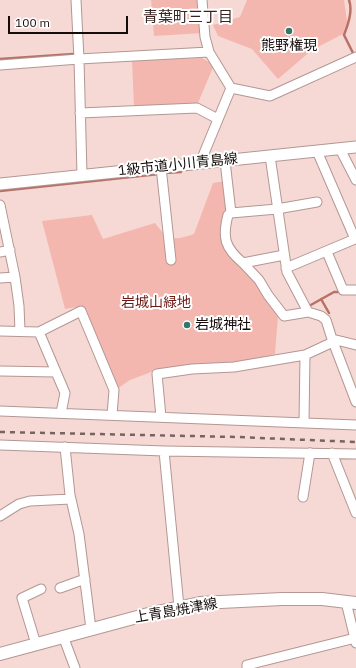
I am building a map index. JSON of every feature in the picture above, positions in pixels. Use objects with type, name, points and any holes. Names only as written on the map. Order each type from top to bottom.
[{"type":"main road","name":"上青島焼津線","points":[[0,654],[63,636],[178,607],[200,603],[282,599],[322,600],[351,603]]},
{"type":"street","points":[[76,0],[82,176]]},
{"type":"street","points":[[202,0],[209,52],[231,88],[270,96],[354,60]]},
{"type":"street","points":[[0,65],[209,52]]},
{"type":"street","points":[[200,163],[231,88]]},
{"type":"street","points":[[80,113],[197,108],[218,119]]},
{"type":"street","name":"1級市道小川青島線","points":[[0,184],[356,147]]},
{"type":"street","points":[[340,148],[356,180]]},
{"type":"street","points":[[286,268],[356,239],[317,151]]},
{"type":"street","points":[[270,156],[286,268],[308,312]]},
{"type":"street","points":[[225,161],[232,213]]},
{"type":"street","points":[[161,167],[171,260]]},
{"type":"street","points":[[317,202],[232,213],[228,215],[224,237],[228,248],[235,257],[259,280],[284,316],[308,312],[321,316],[326,320],[332,340],[356,402]]},
{"type":"street","points":[[0,205],[15,277],[19,306],[20,331]]},
{"type":"street","points":[[0,252],[10,250]]},
{"type":"street","points":[[327,252],[343,290],[356,290]]},
{"type":"street","points":[[243,264],[284,255]]},
{"type":"street","points":[[0,278],[15,277]]},
{"type":"street","points":[[0,331],[39,332],[81,311],[114,390],[112,415]]},
{"type":"street","points":[[39,332],[65,393],[61,413]]},
{"type":"street","points":[[161,417],[157,374],[192,368],[234,367],[305,355],[332,340],[356,345]]},
{"type":"street","points":[[304,423],[305,355]]},
{"type":"street","points":[[0,371],[56,372]]},
{"type":"street","points":[[0,411],[356,424]]},
{"type":"street","points":[[0,446],[164,451],[356,454]]},
{"type":"street","points":[[66,447],[71,499],[79,534],[91,629]]},
{"type":"street","points":[[164,451],[178,607]]},
{"type":"street","points":[[304,497],[310,453]]},
{"type":"street","points":[[332,453],[356,513]]},
{"type":"street","points":[[0,516],[19,504],[30,501],[71,499]]},
{"type":"street","points":[[60,588],[85,579]]},
{"type":"street","points":[[36,644],[22,598],[41,589]]},
{"type":"street","points":[[247,668],[247,665],[355,641],[351,603]]},
{"type":"street","points":[[63,636],[75,668]]},
{"type":"green space","points":[[151,0],[200,0],[203,33],[154,36]]},
{"type":"green space","points":[[247,0],[344,0],[347,21],[343,34],[312,50],[278,79],[252,49],[218,36],[213,25],[240,17]]},
{"type":"green space","points":[[202,58],[214,65],[198,103],[134,107],[132,60]]},
{"type":"green space","name":"岩城山緑地","points":[[225,181],[228,199],[222,242],[229,256],[251,274],[278,316],[275,354],[235,364],[154,371],[130,380],[117,389],[83,306],[65,309],[42,221],[92,215],[103,239],[155,223],[168,236],[172,238],[181,238],[194,234],[213,183]]},
{"type":"waterway","points":[[349,0],[350,13],[344,35],[354,55]]},
{"type":"waterway","points":[[0,59],[73,54]]},
{"type":"waterway","points":[[164,173],[181,172]]},
{"type":"waterway","points":[[0,191],[159,174]]},
{"type":"waterway","points":[[309,306],[334,292],[342,292]]},
{"type":"waterway","points":[[321,299],[329,313]]},
{"type":"railway","points":[[0,432],[237,437],[356,442]]},
{"type":"place","name":"熊野権現","points":[[289,31]]},
{"type":"place","name":"岩城神社","points":[[187,325]]},
{"type":"district","name":"青葉町三丁目","points":[[188,18]]}]
